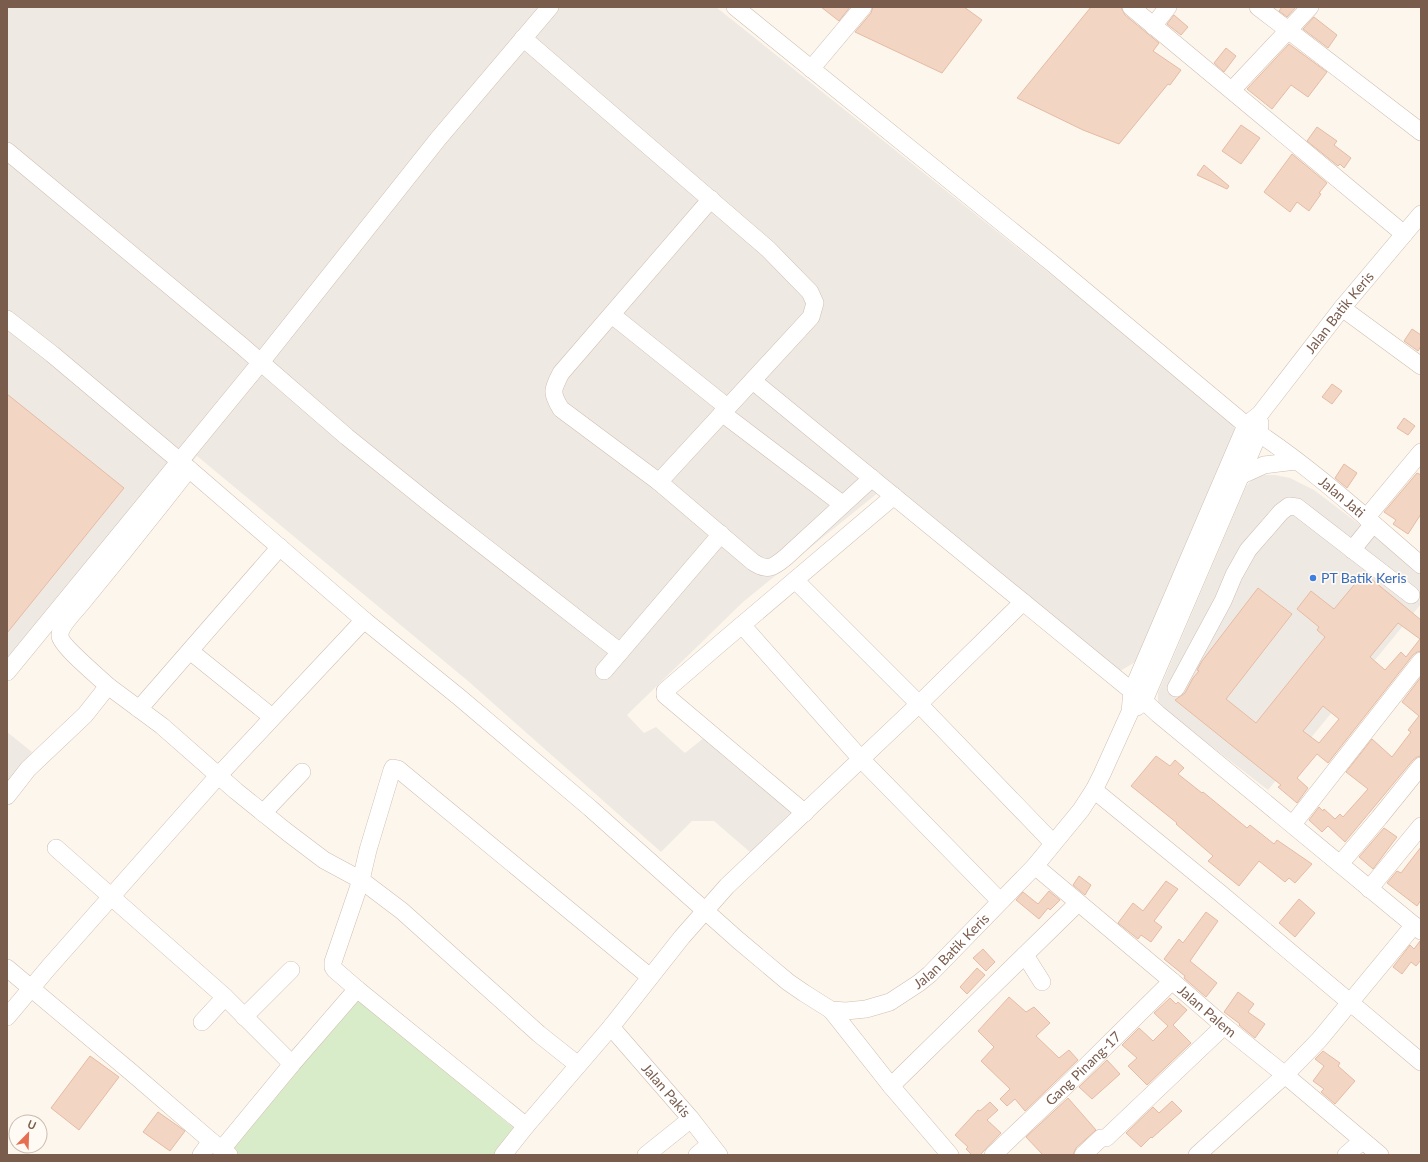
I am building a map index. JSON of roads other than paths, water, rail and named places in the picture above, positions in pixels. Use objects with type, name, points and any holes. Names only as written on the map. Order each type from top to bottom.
[{"type":"street","points":[[7,672],[115,551],[185,465],[261,362],[438,139],[550,7]]},
{"type":"street","name":"Jalan Jati","points":[[735,7],[1059,269],[1253,429],[1296,461],[1370,521],[1421,565]]},
{"type":"street","points":[[811,70],[863,7]]},
{"type":"street","points":[[1131,7],[1404,234]]},
{"type":"street","points":[[1153,26],[1168,7]]},
{"type":"street","points":[[1258,7],[1421,132]]},
{"type":"street","points":[[1232,90],[1310,7]]},
{"type":"street","points":[[523,38],[774,255],[810,292],[815,303],[811,317],[659,482]]},
{"type":"street","points":[[7,151],[261,362],[347,437],[439,511],[620,652]]},
{"type":"street","points":[[711,199],[561,374],[554,387],[554,398],[561,409],[659,482],[760,567],[766,568],[773,566],[786,557],[872,478]]},
{"type":"street","name":"Jalan Batik Keris","points":[[1253,429],[1260,414],[1342,308],[1421,214]]},
{"type":"street","points":[[1342,308],[1421,366]]},
{"type":"street","points":[[612,315],[725,410],[842,504]]},
{"type":"street","points":[[7,319],[52,354],[185,465],[364,620],[459,697],[590,808],[788,982],[830,1010],[942,1152]]},
{"type":"street","points":[[753,381],[1138,696],[1417,928],[1319,1040],[1286,1075],[1197,1155]]},
{"type":"street","points":[[1206,538],[1242,475],[1253,429]]},
{"type":"street","points":[[1206,538],[1253,429]]},
{"type":"street","points":[[1352,550],[1370,521],[1421,452]]},
{"type":"street","points":[[1242,475],[1264,465],[1296,461]]},
{"type":"street","points":[[805,813],[664,693],[742,624],[894,496]]},
{"type":"street","points":[[1176,688],[1223,601],[1234,575],[1248,550],[1280,512],[1289,506],[1297,507],[1411,595]]},
{"type":"street","points":[[604,671],[721,534]]},
{"type":"street","name":"Jalan Batik Keris","points":[[830,1010],[846,1011],[880,1006],[899,997],[919,983],[930,974],[1035,866],[1080,810],[1094,790],[1138,696],[1206,538]]},
{"type":"street","points":[[139,709],[280,547]]},
{"type":"street","points":[[115,551],[61,631],[61,639],[67,647],[108,686],[167,731],[218,776],[287,832],[324,860],[361,880],[402,911],[539,1034],[578,1065]]},
{"type":"street","points":[[795,580],[919,704],[1053,843]]},
{"type":"street","points":[[504,1155],[526,1126],[610,1027],[705,910],[727,886],[919,704],[1023,602]]},
{"type":"street","points":[[7,1017],[32,989],[53,962],[218,776],[364,620]]},
{"type":"street","points":[[742,624],[861,759],[1000,901]]},
{"type":"street","points":[[190,650],[272,717]]},
{"type":"street","points":[[1292,824],[1421,660]]},
{"type":"street","points":[[7,796],[28,769],[85,715],[108,686]]},
{"type":"street","points":[[1340,864],[1421,766]]},
{"type":"street","points":[[526,1126],[357,989],[333,967],[333,962],[361,880],[390,772],[393,768],[396,768],[459,819],[650,977]]},
{"type":"street","points":[[263,813],[302,772]]},
{"type":"street","points":[[1094,790],[1220,893],[1421,1062]]},
{"type":"street","points":[[1369,889],[1421,826]]},
{"type":"street","points":[[56,848],[225,997],[292,1064]]},
{"type":"street","name":"Jalan Palem","points":[[1035,866],[1172,980],[1224,1026],[1286,1075],[1380,1155]]},
{"type":"street","points":[[891,1086],[1078,903]]},
{"type":"street","points":[[1025,955],[1042,982]]},
{"type":"street","points":[[7,968],[221,1149]]},
{"type":"street","points":[[244,1017],[291,970]]},
{"type":"street","name":"Gang Pinang-17","points":[[994,1155],[1172,980]]},
{"type":"street","points":[[200,1155],[221,1149],[357,989]]},
{"type":"street","points":[[202,1022],[225,997]]},
{"type":"street","points":[[1083,1155],[1101,1138],[1106,1138],[1224,1026]]},
{"type":"street","name":"Jalan Pakis","points":[[610,1027],[691,1119],[715,1149]]},
{"type":"street","points":[[646,1155],[691,1119]]},
{"type":"street","points":[[1346,1155],[1362,1141]]},
{"type":"street","points":[[697,1155],[715,1149]]},
{"type":"place","name":"PT Batik Keris","points":[[1313,578]]}]
